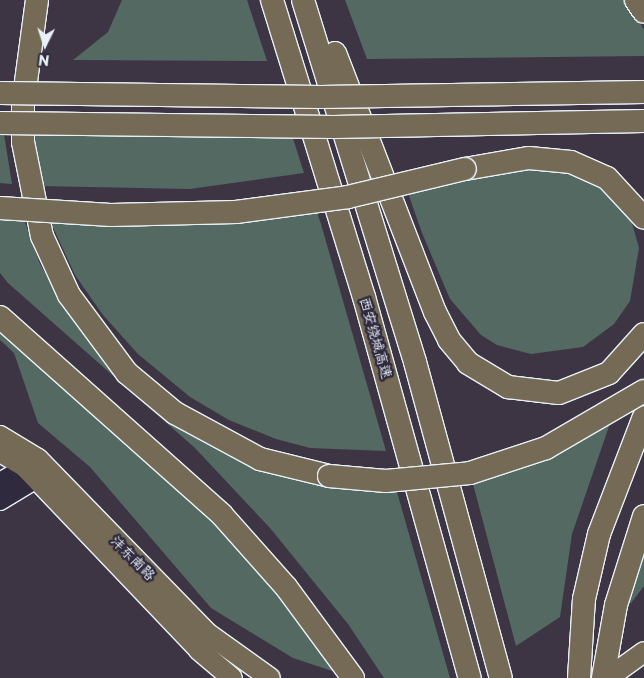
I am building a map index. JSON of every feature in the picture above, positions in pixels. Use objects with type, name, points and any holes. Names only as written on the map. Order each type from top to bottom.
[{"type":"highway","points":[[37,0],[22,103],[23,142],[42,236],[69,295],[127,373],[175,412],[260,459],[329,476],[404,481],[470,473],[546,448],[644,391]]},
{"type":"highway","name":"西安绕城高速","points":[[272,0],[369,316],[470,678]]},
{"type":"highway","points":[[303,0],[415,362],[501,678]]},
{"type":"highway","points":[[314,0],[435,312],[468,363],[508,388],[559,392],[609,373],[644,334]]},
{"type":"highway","points":[[636,0],[644,12]]},
{"type":"highway","points":[[0,92],[321,97],[644,92]]},
{"type":"highway","points":[[0,123],[334,127],[644,121]]},
{"type":"highway","points":[[0,208],[111,215],[236,212],[348,197],[466,169],[529,158],[571,162],[607,178],[644,218]]},
{"type":"highway","points":[[0,317],[128,427],[255,551],[354,678]]},
{"type":"highway","points":[[0,338],[128,427]]},
{"type":"highway","points":[[579,678],[584,599],[599,534],[644,417]]},
{"type":"highway","name":"沣东南路","points":[[0,436],[36,470],[203,641],[232,678]]},
{"type":"highway","name":"沣东南路","points":[[0,452],[36,470]]},
{"type":"highway","points":[[603,678],[620,588],[644,516]]},
{"type":"highway","name":"沣东南路","points":[[203,641],[270,678]]},
{"type":"highway","points":[[608,678],[644,652]]},
{"type":"main road","points":[[0,482],[36,470]]},
{"type":"main road","points":[[0,502],[36,470]]},
{"type":"green space","points":[[122,0],[247,0],[267,61],[73,60],[108,32]]},
{"type":"green space","points":[[345,0],[626,0],[644,30],[644,56],[367,59]]},
{"type":"green space","points":[[0,128],[3,128],[12,184],[0,183]]},
{"type":"green space","points":[[29,129],[290,129],[304,173],[190,189],[39,186]]},
{"type":"green space","points":[[502,155],[573,162],[621,204],[632,223],[639,248],[630,301],[614,324],[583,347],[531,354],[497,345],[481,335],[450,299],[422,233],[408,193]]},
{"type":"green space","points":[[311,195],[386,451],[310,448],[276,439],[229,420],[190,397],[138,354],[103,315],[75,275],[50,221]]},
{"type":"green space","points":[[0,205],[19,206],[40,264],[67,310],[217,443],[393,478],[450,678],[384,678],[348,624],[270,528],[195,448],[8,283],[0,273]]},
{"type":"green space","points":[[0,331],[237,539],[344,675],[293,658],[211,608],[90,467],[38,423],[14,353],[0,340]]},
{"type":"green space","points":[[616,406],[572,534],[560,617],[516,646],[468,465],[527,446]]},
{"type":"green space","points":[[644,505],[644,586],[631,603],[617,606]]}]
